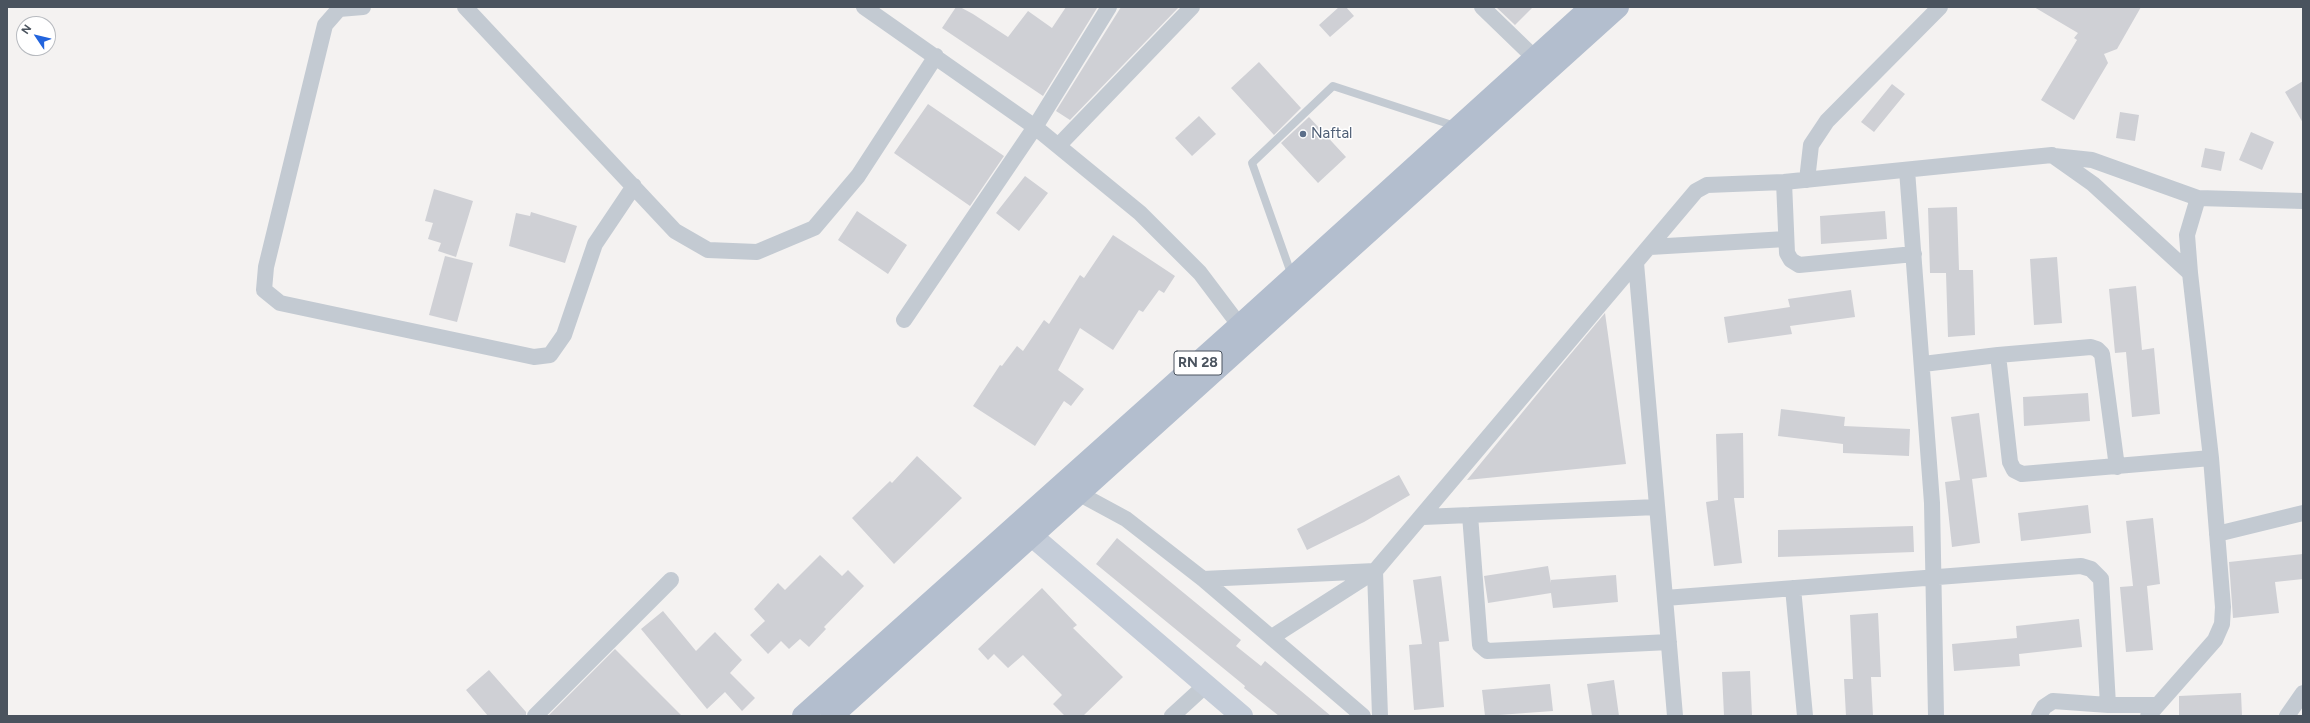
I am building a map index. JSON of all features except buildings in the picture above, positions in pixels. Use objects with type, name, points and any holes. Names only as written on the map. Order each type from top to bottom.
[{"type":"main road","name":"RN 28","points":[[803,716],[1025,529],[1244,332],[1541,64],[1591,7]]},
{"type":"main road","name":"RN 28","points":[[832,716],[1025,529],[1078,493],[1244,332],[1292,276],[1458,127],[1618,7]]},
{"type":"main road","points":[[1025,529],[1207,684],[1242,716]]},
{"type":"street","points":[[364,7],[339,9],[326,25],[266,267],[264,290],[280,303],[534,357],[550,354],[564,336],[595,244],[634,186]]},
{"type":"street","points":[[465,7],[675,231],[708,250],[756,252],[814,228],[858,176],[936,56]]},
{"type":"street","points":[[864,7],[936,56],[1035,127],[1059,145],[1140,213],[1200,274],[1244,332]]},
{"type":"street","points":[[904,320],[1035,127],[1109,7]]},
{"type":"street","points":[[1059,145],[1192,7]]},
{"type":"street","points":[[1482,7],[1541,64]]},
{"type":"street","points":[[1807,180],[1810,145],[1827,121],[1940,7]]},
{"type":"street","points":[[2052,156],[2093,184],[2190,274]]},
{"type":"street","points":[[1272,636],[1375,571],[1636,264],[1696,191],[1707,185],[1784,182],[2052,156],[2092,160],[2198,198],[2303,200]]},
{"type":"street","points":[[1907,170],[1923,364],[1932,503],[1936,716]]},
{"type":"street","points":[[1784,182],[1786,239],[1788,253],[1791,260],[1799,265],[1914,254]]},
{"type":"street","points":[[2039,716],[2044,707],[2053,701],[2152,710],[2215,640],[2222,624],[2223,607],[2211,458],[2187,235],[2198,198]]},
{"type":"street","points":[[1650,247],[1786,239]]},
{"type":"street","points":[[1636,264],[1675,716]]},
{"type":"street","points":[[1923,364],[1998,355],[2091,347],[2097,349],[2102,354],[2117,466]]},
{"type":"street","points":[[1998,355],[2010,462],[2014,470],[2022,474],[2211,458]]},
{"type":"street","points":[[1078,493],[1126,519],[1203,578],[1363,716]]},
{"type":"street","points":[[1422,516],[1657,507]]},
{"type":"street","points":[[2217,534],[2303,513]]},
{"type":"street","points":[[1470,514],[1480,645],[1488,651],[1669,642]]},
{"type":"street","points":[[1665,598],[2081,566],[2091,569],[2100,579],[2108,705]]},
{"type":"street","points":[[1203,578],[1375,571]]},
{"type":"street","points":[[1375,571],[1380,716]]},
{"type":"street","points":[[536,716],[671,580]]},
{"type":"street","points":[[1793,588],[1805,716]]},
{"type":"street","points":[[1172,716],[1207,684]]},
{"type":"street","points":[[2287,716],[2303,693]]},
{"type":"lane","points":[[1292,276],[1252,163],[1333,86],[1458,127]]},
{"type":"place","name":"Naftal","points":[[1303,134]]}]
